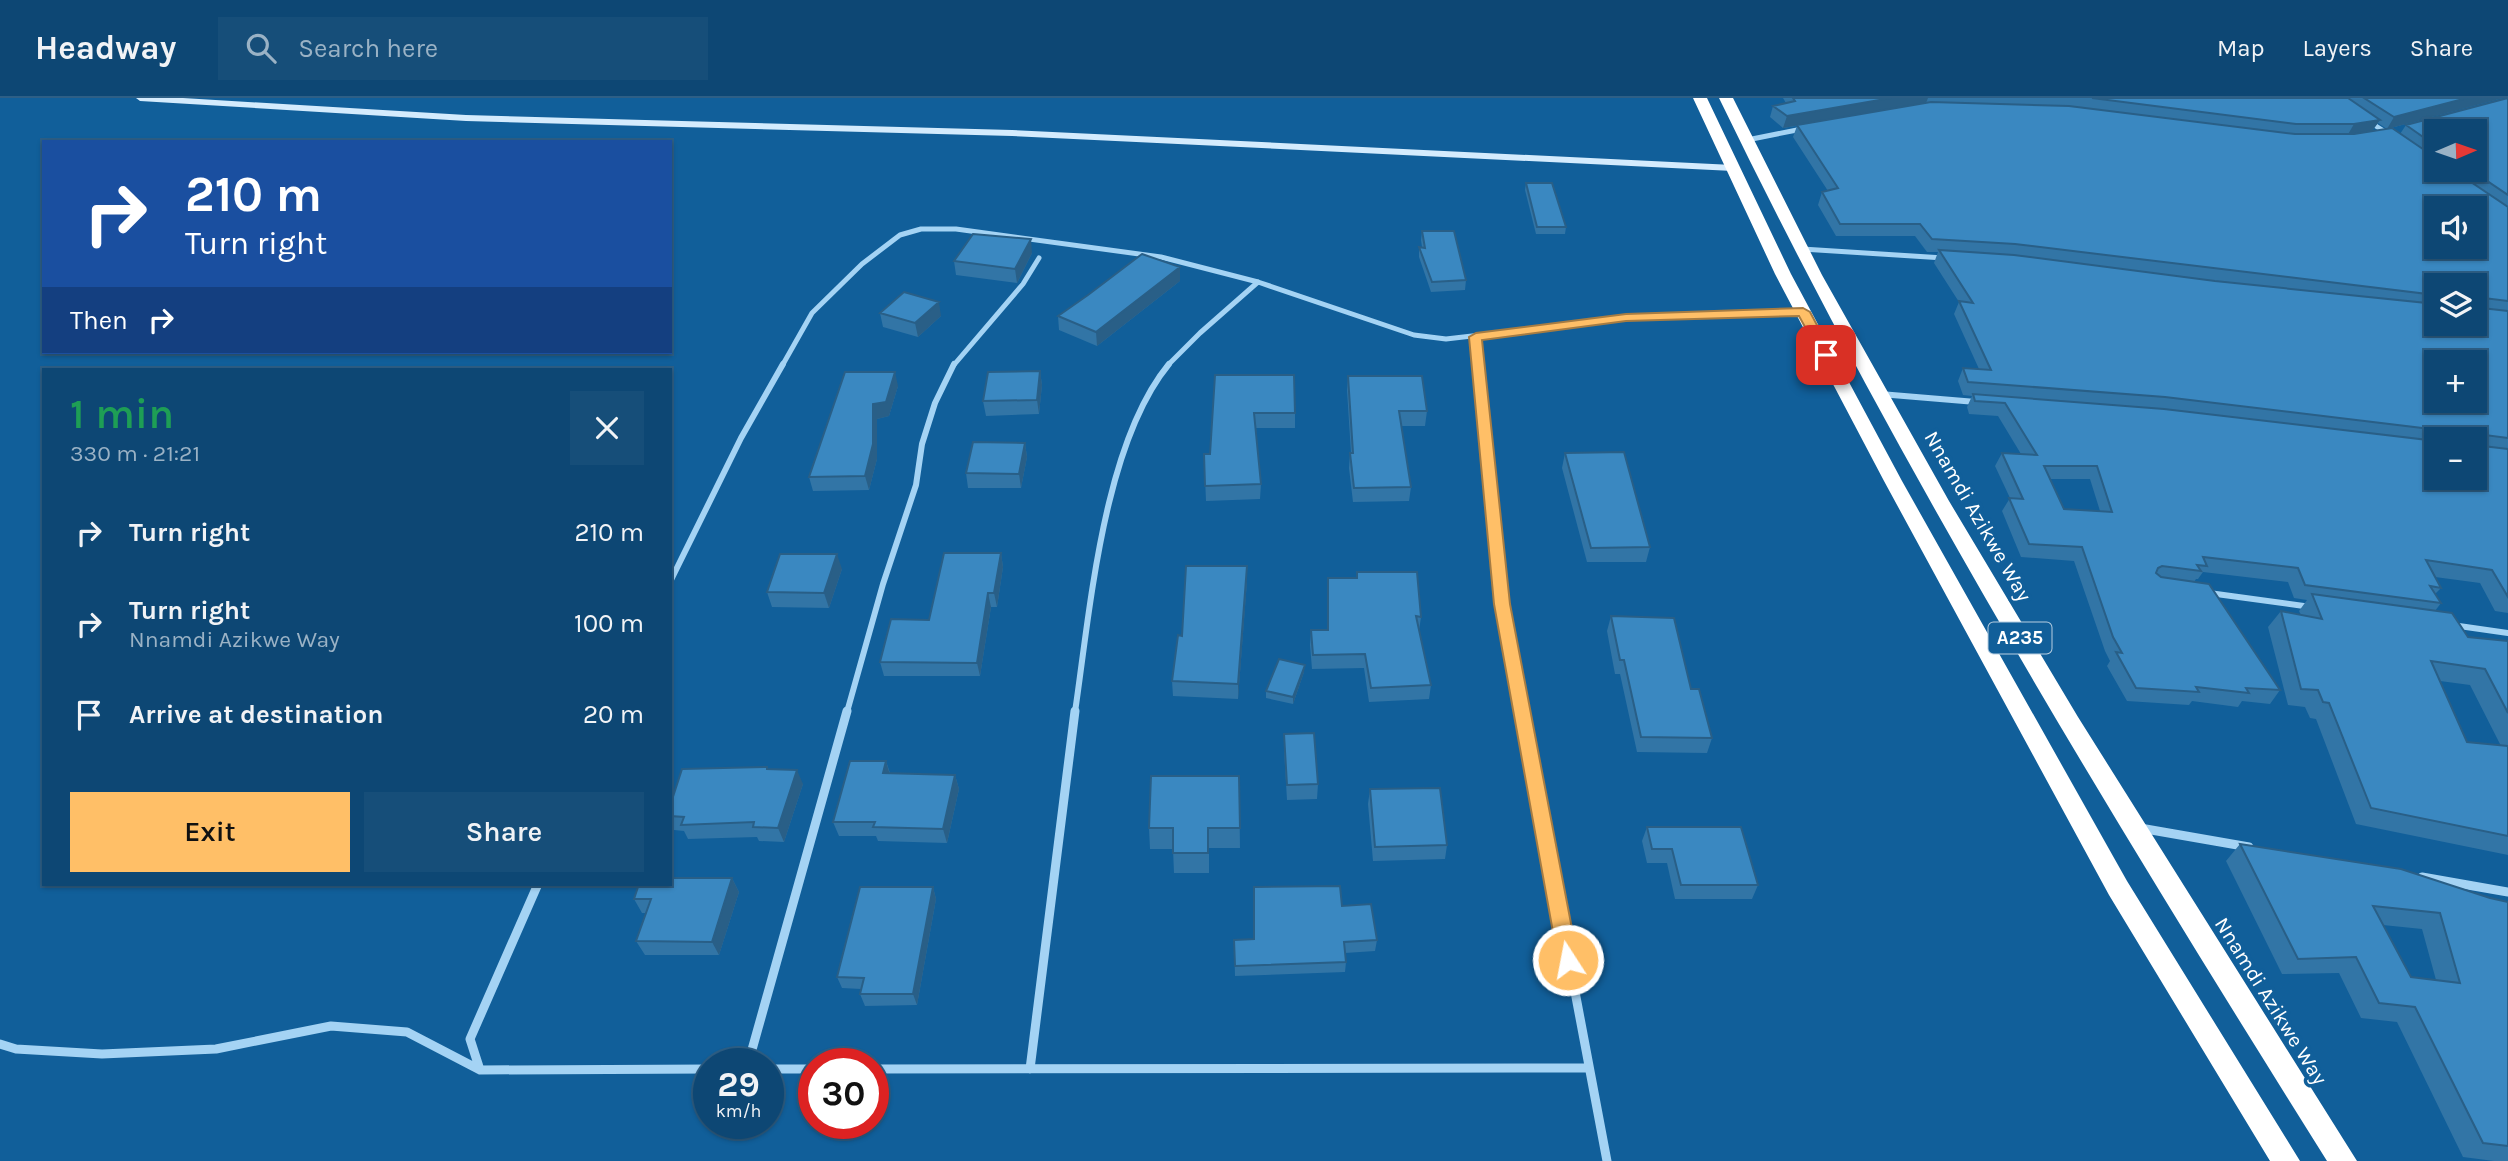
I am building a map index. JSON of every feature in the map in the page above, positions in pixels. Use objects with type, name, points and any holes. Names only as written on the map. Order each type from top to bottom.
[{"type":"highway","name":"A235","points":[[1700,98],[1803,312],[1893,481],[2119,888],[2286,1161]]},
{"type":"highway","name":"Nnamdi Azikwe Way","points":[[1726,98],[1801,249],[1879,394],[2133,827],[2343,1161]]},
{"type":"street","points":[[140,98],[466,118],[1026,134],[1733,168]]},
{"type":"street","points":[[2358,114],[2398,141]]},
{"type":"street","points":[[1747,140],[1815,126]]},
{"type":"street","points":[[2378,136],[2401,131]]},
{"type":"street","points":[[672,578],[741,438],[812,313],[862,264],[900,235],[920,229],[956,229],[1161,257],[1258,282],[1414,335],[1446,339],[1626,318],[1803,312]]},
{"type":"street","points":[[1801,249],[1954,259]]},
{"type":"street","points":[[752,1048],[883,584],[916,485],[922,444],[935,402],[954,364],[1023,284],[1039,258]]},
{"type":"street","points":[[1030,1069],[1072,718],[1106,523],[1129,437],[1151,389],[1177,357],[1258,282]]},
{"type":"street","points":[[1476,337],[1502,604],[1606,1161]]},
{"type":"street","points":[[1879,394],[1991,403]]},
{"type":"street","points":[[2194,591],[2317,607]]},
{"type":"street","points":[[2440,624],[2508,633]]},
{"type":"street","points":[[2133,827],[2254,848]]},
{"type":"street","points":[[2414,876],[2508,892]]},
{"type":"street","points":[[480,1070],[470,1039],[537,886]]},
{"type":"street","points":[[0,1044],[16,1049],[102,1054],[203,1050],[331,1026],[407,1032],[480,1070],[693,1069]]},
{"type":"street","points":[[889,1069],[1588,1069]]},
{"type":"building","points":[[1793,98],[1891,98],[1787,116],[1773,106],[1795,101]]},
{"type":"building","points":[[2092,98],[2348,98],[2380,120],[2354,124],[2296,124]]},
{"type":"building","points":[[2364,98],[2467,98],[2394,117]]},
{"type":"building","points":[[2508,98],[2508,195],[2487,181],[2487,119],[2429,119]]},
{"type":"building","points":[[1931,102],[2069,106],[2295,134],[2354,134],[2392,128],[2424,150],[2424,182],[2471,182],[2508,207],[2508,301],[2487,298],[2487,273],[2424,273],[2424,294],[2015,244],[1932,239],[1920,224],[1840,224],[1822,192],[1838,188],[1797,125]]},
{"type":"building","points":[[2424,120],[2424,138],[2406,125]]},
{"type":"building","points":[[1526,183],[1552,183],[1566,227],[1537,227]]},
{"type":"building","points":[[1422,231],[1454,231],[1466,280],[1432,282],[1419,247],[1425,248]]},
{"type":"building","points":[[973,234],[1031,239],[1015,269],[954,261]]},
{"type":"building","points":[[1939,250],[2014,255],[2215,281],[2424,303],[2424,336],[2487,336],[2487,309],[2508,311],[2508,438],[2487,435],[2487,427],[2424,428],[2165,397],[1968,382],[1963,368],[1991,370],[1959,301],[1973,303]]},
{"type":"building","points":[[1142,254],[1180,267],[1096,332],[1058,316],[1088,295]]},
{"type":"building","points":[[904,292],[939,302],[915,323],[880,313]]},
{"type":"building","points":[[1040,371],[1037,400],[983,401],[988,372]]},
{"type":"building","points":[[845,372],[895,372],[886,402],[873,404],[873,444],[865,476],[809,477]]},
{"type":"building","points":[[1215,375],[1294,375],[1295,413],[1254,413],[1261,484],[1205,486],[1204,454],[1210,454]]},
{"type":"building","points":[[1348,376],[1422,376],[1427,411],[1399,411],[1411,487],[1354,488],[1350,453],[1353,453]]},
{"type":"building","points":[[1973,394],[2164,409],[2424,440],[2424,490],[2487,490],[2487,446],[2508,449],[2508,597],[2492,570],[2426,560],[2441,588],[2430,586],[2441,603],[2305,585],[2298,568],[2203,557],[2207,566],[2197,565],[2201,571],[2162,566],[2156,573],[2161,577],[2209,584],[2280,690],[2246,688],[2249,693],[2196,687],[2199,692],[2136,688],[2116,652],[2122,653],[2113,637],[2082,547],[2029,544],[2009,498],[2023,499],[2002,453],[2037,455],[2005,403],[1975,401]],"holes":[[[2044,466],[2097,466],[2112,512],[2064,509]]]},
{"type":"building","points":[[973,442],[1025,443],[1019,474],[966,473]]},
{"type":"building","points":[[1624,452],[1650,547],[1591,548],[1565,453]]},
{"type":"building","points":[[944,553],[1001,553],[994,593],[988,593],[977,663],[880,662],[891,619],[929,620]]},
{"type":"building","points":[[780,554],[837,554],[824,593],[767,592]]},
{"type":"building","points":[[1186,566],[1247,566],[1238,684],[1172,681],[1178,635],[1182,636]]},
{"type":"building","points":[[1357,572],[1417,572],[1421,617],[1416,616],[1431,685],[1371,688],[1365,654],[1313,655],[1311,630],[1328,630],[1328,578],[1357,578]]},
{"type":"building","points":[[2312,594],[2452,613],[2468,637],[2508,641],[2508,713],[2485,669],[2431,661],[2467,742],[2508,746],[2508,836],[2371,808],[2329,703],[2323,702],[2318,690],[2301,689],[2281,611],[2322,619]]},
{"type":"building","points":[[1611,616],[1674,618],[1691,689],[1699,689],[1712,738],[1641,737]]},
{"type":"building","points":[[1279,659],[1305,665],[1293,697],[1266,691]]},
{"type":"building","points":[[1314,733],[1318,784],[1287,785],[1284,734]]},
{"type":"building","points":[[850,761],[886,761],[883,773],[955,775],[943,829],[873,827],[875,822],[833,822]]},
{"type":"building","points":[[767,767],[797,770],[778,828],[753,827],[754,822],[681,825],[684,817],[672,816],[672,800],[682,769]]},
{"type":"building","points":[[1151,776],[1239,776],[1240,828],[1208,828],[1208,853],[1173,853],[1173,828],[1149,828]]},
{"type":"building","points":[[1440,788],[1447,845],[1375,847],[1370,789]]},
{"type":"building","points":[[1647,827],[1741,827],[1758,885],[1681,885],[1672,849],[1652,849]]},
{"type":"building","points":[[2240,844],[2401,869],[2508,902],[2508,1146],[2483,1143],[2415,1007],[2379,1003],[2356,957],[2298,959]],"holes":[[[2373,906],[2440,913],[2460,983],[2411,977]]]},
{"type":"building","points":[[672,878],[732,878],[712,942],[636,941],[651,899],[634,899],[638,886],[672,886]]},
{"type":"building","points":[[1340,886],[1342,906],[1371,904],[1377,940],[1344,942],[1346,962],[1235,966],[1234,940],[1254,939],[1254,887]]},
{"type":"building","points":[[860,887],[933,887],[913,994],[860,994],[864,978],[837,977]]},
{"type":"route","points":[[1568,960],[1502,604],[1476,337],[1626,318],[1803,312],[1826,355]]}]
